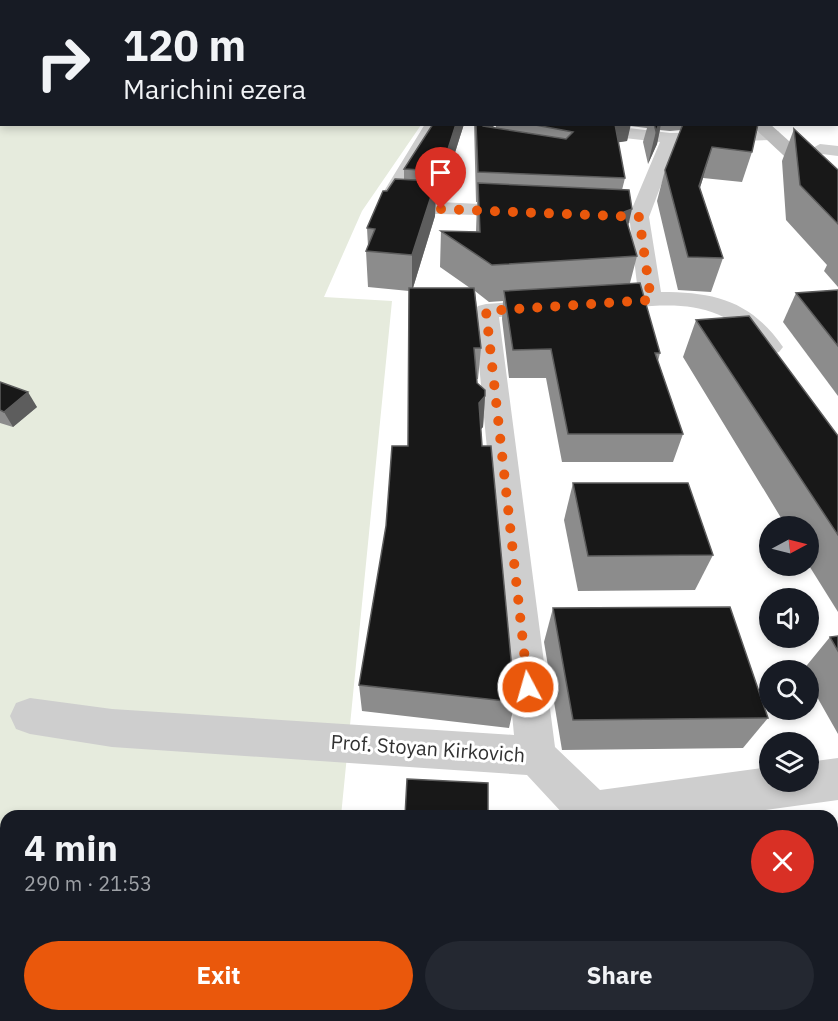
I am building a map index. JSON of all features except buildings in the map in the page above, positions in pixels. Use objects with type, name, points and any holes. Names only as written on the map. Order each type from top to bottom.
[{"type":"main road","points":[[765,130],[838,196]]},
{"type":"main road","points":[[822,146],[838,165]]},
{"type":"street","points":[[433,126],[388,201],[396,207],[542,213]]},
{"type":"street","points":[[562,126],[670,138],[765,130]]},
{"type":"street","points":[[651,300],[639,217],[670,138]]},
{"type":"street","points":[[564,214],[639,217]]},
{"type":"street","points":[[536,756],[486,311],[693,299],[724,307],[753,325],[782,363]]},
{"type":"street","name":"Prof. Stoyan Kirkovich","points":[[30,716],[111,728],[536,756],[589,810]]},
{"type":"street","name":"Prof. Stoyan Kirkovich","points":[[614,810],[838,779]]},
{"type":"shaded area","points":[[0,126],[420,126],[362,211],[324,297],[392,301],[342,810],[0,810]]},
{"type":"route","points":[[441,209],[639,217],[651,300],[486,311],[528,687]]}]
